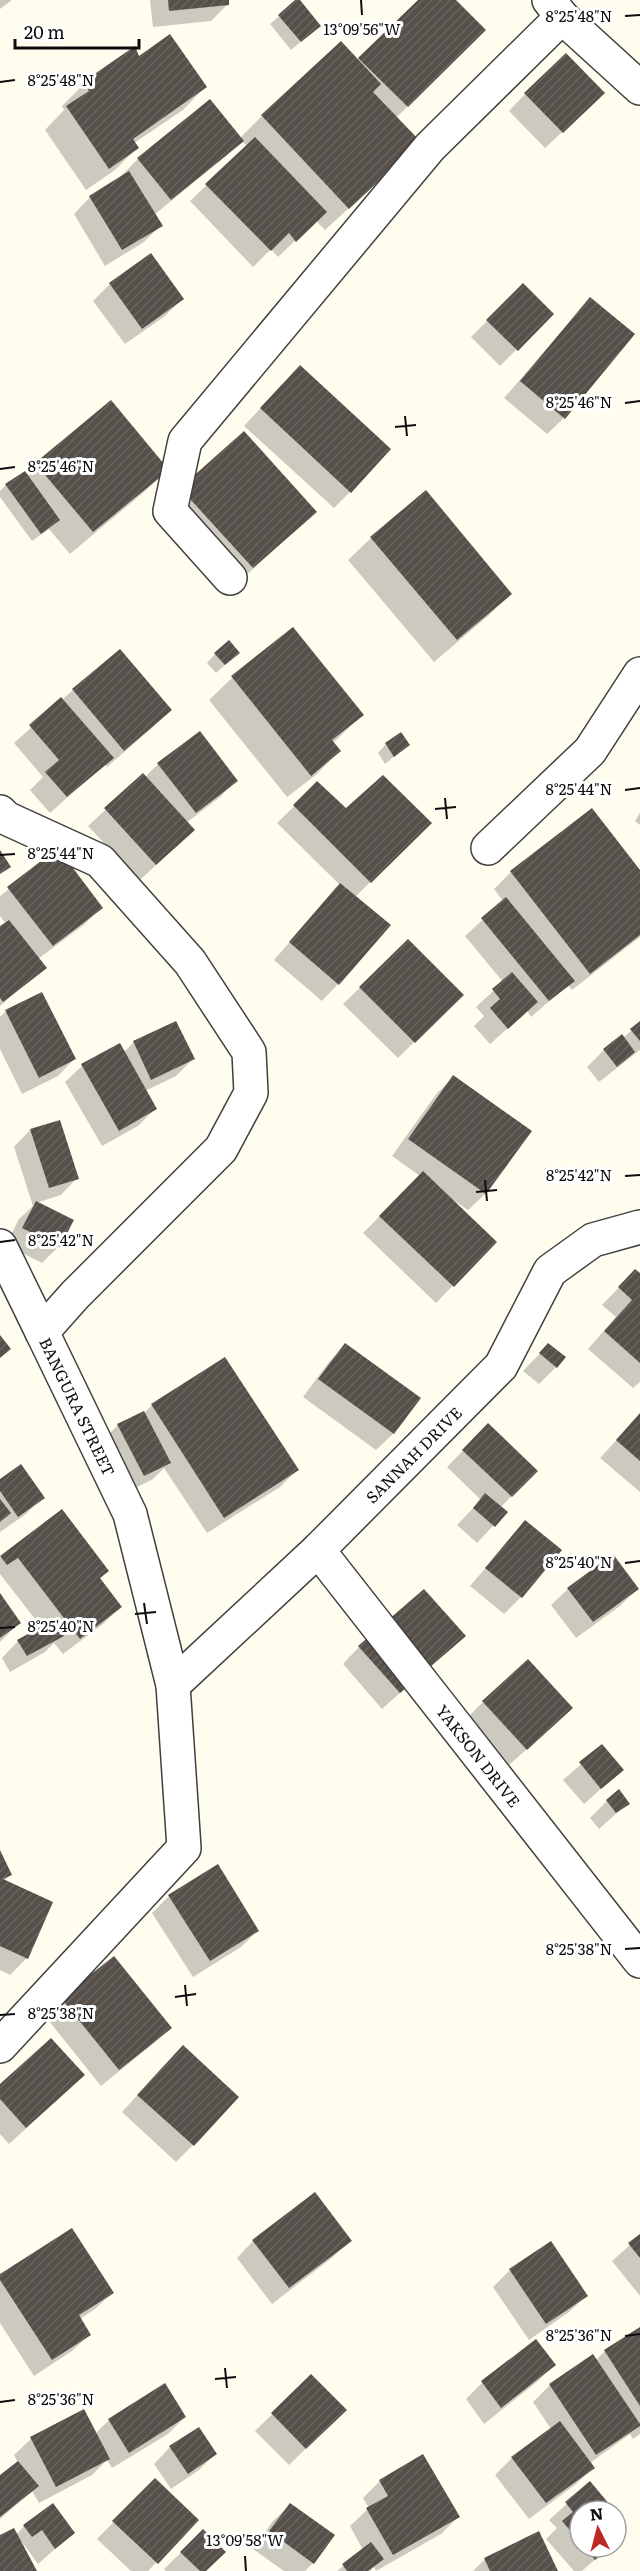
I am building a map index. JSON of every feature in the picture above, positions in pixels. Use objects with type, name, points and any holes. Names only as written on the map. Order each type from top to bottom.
[{"type":"street","points":[[230,578],[170,511],[184,441],[430,147],[556,9],[640,88]]},
{"type":"street","points":[[488,848],[590,752],[640,674]]},
{"type":"street","name":"BANGURA STREET","points":[[0,812],[6,818],[100,861],[190,962],[249,1052],[251,1093],[221,1149],[75,1295],[42,1332],[130,1514],[173,1685],[184,1848],[0,2046]]},
{"type":"street","name":"SANNAH DRIVE","points":[[173,1685],[318,1550],[501,1366],[550,1271],[593,1240],[640,1227]]},
{"type":"street","points":[[0,1246],[42,1332]]},
{"type":"street","name":"YAKSON DRIVE","points":[[318,1550],[640,1961]]},
{"type":"building","points":[[168,0],[229,0],[229,5],[169,11]]},
{"type":"building","points":[[295,0],[300,0],[321,26],[301,42],[278,15]]},
{"type":"building","points":[[418,0],[456,0],[486,30],[408,107],[358,58]]},
{"type":"building","points":[[170,34],[207,87],[133,139],[139,148],[109,169],[66,106],[89,91],[83,82],[135,46],[139,56]]},
{"type":"building","points":[[341,41],[381,84],[373,92],[421,142],[349,209],[261,115]]},
{"type":"building","points":[[566,53],[605,93],[563,133],[524,93]]},
{"type":"building","points":[[210,99],[244,141],[171,200],[137,158]]},
{"type":"building","points":[[255,137],[327,212],[296,242],[289,233],[271,251],[205,184]]},
{"type":"building","points":[[129,171],[163,226],[122,250],[89,196]]},
{"type":"building","points":[[151,253],[184,299],[142,329],[109,283]]},
{"type":"building","points":[[523,283],[554,314],[518,351],[486,320]]},
{"type":"building","points":[[590,297],[635,334],[565,419],[520,381]]},
{"type":"building","points":[[300,365],[391,449],[351,493],[260,408]]},
{"type":"building","points":[[111,400],[169,470],[93,532],[35,463]]},
{"type":"building","points":[[244,431],[317,512],[253,568],[180,488]]},
{"type":"building","points":[[25,471],[60,520],[41,534],[5,484]]},
{"type":"building","points":[[426,490],[512,594],[457,640],[370,537]]},
{"type":"building","points":[[293,627],[364,715],[332,740],[341,751],[311,776],[231,676]]},
{"type":"building","points":[[229,640],[240,653],[225,665],[214,653]]},
{"type":"building","points":[[120,649],[172,710],[124,751],[72,689]]},
{"type":"building","points":[[61,697],[114,758],[67,797],[45,772],[59,760],[29,725]]},
{"type":"building","points":[[200,731],[238,781],[196,813],[157,763]]},
{"type":"building","points":[[401,732],[410,745],[394,757],[385,743]]},
{"type":"building","points":[[143,773],[195,830],[156,865],[104,808]]},
{"type":"building","points":[[383,775],[432,823],[371,883],[293,805],[317,781],[346,808]]},
{"type":"building","points":[[592,808],[640,870],[640,935],[590,974],[510,871]]},
{"type":"building","points":[[58,848],[103,908],[53,946],[7,887]]},
{"type":"building","points":[[0,850],[11,867],[0,874]]},
{"type":"building","points":[[340,883],[391,925],[339,985],[289,942]]},
{"type":"building","points":[[506,897],[575,981],[549,1001],[481,918]]},
{"type":"building","points":[[9,920],[47,968],[3,1002],[0,998],[0,926]]},
{"type":"building","points":[[408,939],[464,995],[415,1043],[359,987]]},
{"type":"building","points":[[512,972],[538,1002],[508,1029],[490,1008],[500,999],[492,989]]},
{"type":"building","points":[[42,992],[76,1059],[39,1078],[5,1010]]},
{"type":"building","points":[[176,1021],[195,1059],[151,1080],[133,1041]]},
{"type":"building","points":[[640,1021],[640,1041],[630,1029]]},
{"type":"building","points":[[622,1034],[635,1052],[617,1067],[603,1049]]},
{"type":"building","points":[[120,1043],[157,1109],[119,1131],[81,1064]]},
{"type":"building","points":[[453,1075],[532,1131],[486,1194],[408,1139]]},
{"type":"building","points":[[60,1120],[79,1179],[49,1188],[30,1129]]},
{"type":"building","points":[[423,1171],[497,1242],[454,1287],[379,1216]]},
{"type":"building","points":[[36,1201],[74,1220],[60,1247],[22,1228]]},
{"type":"building","points":[[635,1269],[640,1273],[640,1363],[604,1331],[632,1300],[618,1287]]},
{"type":"building","points":[[0,1335],[11,1349],[0,1358]]},
{"type":"building","points":[[345,1343],[421,1398],[394,1434],[318,1379]]},
{"type":"building","points":[[548,1343],[566,1357],[557,1368],[539,1353]]},
{"type":"building","points":[[225,1357],[299,1470],[224,1518],[151,1404]]},
{"type":"building","points":[[144,1411],[171,1463],[144,1476],[117,1424]]},
{"type":"building","points":[[640,1413],[640,1461],[616,1440]]},
{"type":"building","points":[[488,1423],[538,1471],[512,1497],[462,1450]]},
{"type":"building","points":[[21,1464],[45,1498],[18,1517],[0,1491],[0,1479]]},
{"type":"building","points":[[485,1493],[508,1512],[495,1527],[473,1508]]},
{"type":"building","points":[[0,1499],[11,1513],[0,1522]]},
{"type":"building","points":[[62,1509],[109,1571],[100,1578],[122,1607],[80,1639],[18,1558],[7,1565],[0,1556]]},
{"type":"building","points":[[525,1520],[562,1550],[522,1598],[485,1568]]},
{"type":"building","points":[[613,1554],[639,1589],[593,1622],[567,1588]]},
{"type":"building","points":[[424,1589],[466,1636],[400,1693],[358,1646]]},
{"type":"building","points":[[0,1593],[21,1623],[0,1638]]},
{"type":"building","points":[[55,1619],[64,1636],[27,1656],[17,1640]]},
{"type":"building","points":[[528,1659],[573,1708],[527,1750],[482,1701]]},
{"type":"building","points":[[602,1744],[624,1770],[601,1789],[579,1762]]},
{"type":"building","points":[[619,1789],[630,1804],[616,1813],[606,1800]]},
{"type":"building","points":[[0,1850],[12,1875],[3,1879],[53,1902],[28,1959],[0,1946]]},
{"type":"building","points":[[218,1864],[259,1931],[210,1961],[168,1895]]},
{"type":"building","points":[[114,1956],[172,2028],[119,2070],[61,1998]]},
{"type":"building","points":[[51,2038],[85,2075],[26,2128],[0,2099],[0,2084]]},
{"type":"building","points":[[183,2045],[239,2097],[194,2146],[137,2095]]},
{"type":"building","points":[[315,2192],[352,2241],[289,2288],[252,2240]]},
{"type":"building","points":[[72,2228],[114,2293],[79,2315],[91,2335],[52,2360],[0,2280],[0,2274]]},
{"type":"building","points":[[640,2234],[640,2258],[628,2243]]},
{"type":"building","points":[[551,2241],[588,2296],[546,2324],[509,2269]]},
{"type":"building","points":[[640,2327],[640,2406],[604,2350]]},
{"type":"building","points":[[536,2339],[556,2365],[501,2408],[481,2381]]},
{"type":"building","points":[[593,2354],[640,2424],[596,2455],[549,2384]]},
{"type":"building","points":[[311,2374],[347,2410],[306,2449],[271,2413]]},
{"type":"building","points":[[165,2383],[186,2417],[129,2453],[108,2419]]},
{"type":"building","points":[[84,2409],[110,2459],[56,2487],[30,2437]]},
{"type":"building","points":[[560,2421],[595,2468],[546,2503],[511,2457]]},
{"type":"building","points":[[199,2427],[217,2454],[188,2474],[169,2446]]},
{"type":"building","points":[[423,2454],[460,2517],[393,2555],[366,2508],[388,2496],[379,2480]]},
{"type":"building","points":[[18,2461],[39,2486],[0,2517],[0,2475]]},
{"type":"building","points":[[155,2478],[199,2520],[158,2564],[112,2521]]},
{"type":"building","points":[[590,2481],[605,2499],[569,2499]]},
{"type":"building","points":[[53,2503],[75,2533],[55,2549],[42,2530],[32,2537],[23,2525]]},
{"type":"building","points":[[290,2503],[335,2535],[314,2564],[269,2531]]},
{"type":"building","points":[[568,2516],[568,2528],[562,2521]]},
{"type":"building","points":[[14,2528],[37,2571],[0,2571],[0,2535]]},
{"type":"building","points":[[203,2529],[226,2552],[206,2571],[200,2571],[180,2552]]},
{"type":"building","points":[[539,2531],[558,2571],[490,2571],[484,2558]]},
{"type":"building","points":[[371,2542],[384,2559],[368,2571],[347,2571],[342,2564]]}]
